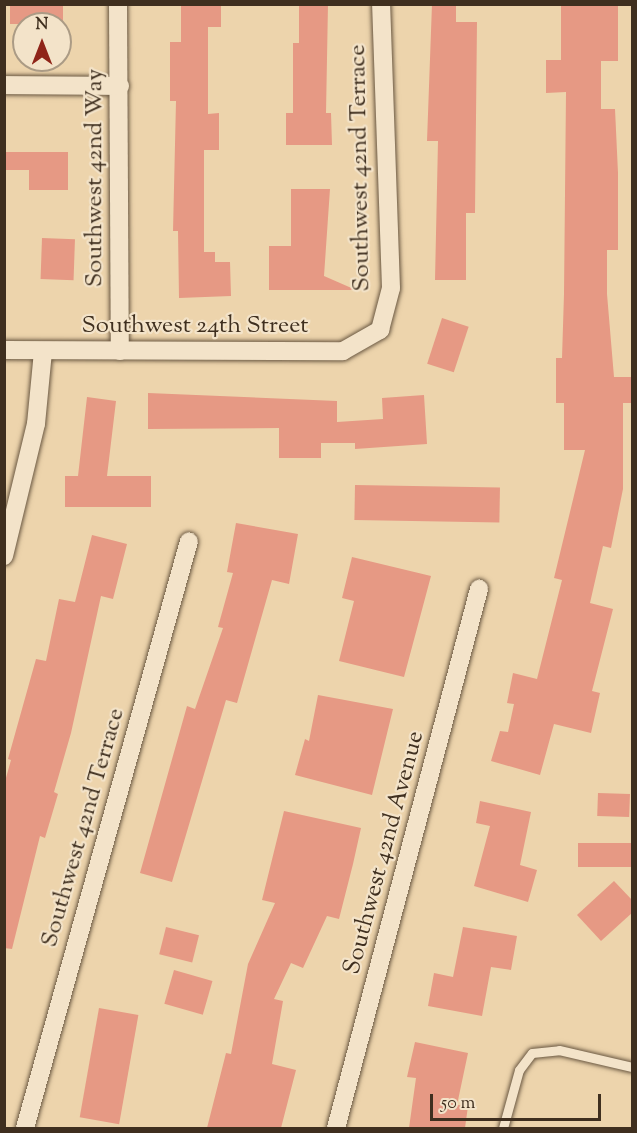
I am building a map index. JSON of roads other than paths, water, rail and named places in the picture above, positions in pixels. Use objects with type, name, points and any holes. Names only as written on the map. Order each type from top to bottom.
[{"type":"street","name":"Southwest 42nd Way","points":[[118,4],[120,351]]},
{"type":"street","name":"Southwest 42nd Terrace","points":[[380,330],[392,288],[381,4]]},
{"type":"street","points":[[4,85],[120,86]]},
{"type":"street","name":"Southwest 24th Street","points":[[4,350],[343,351],[380,330]]},
{"type":"street","points":[[4,556],[36,424],[42,351]]},
{"type":"street","name":"Southwest 42nd Terrace","points":[[25,1128],[189,541]]},
{"type":"street","name":"Southwest 42nd Avenue","points":[[336,1128],[479,589]]},
{"type":"lane","points":[[503,1128],[519,1071],[532,1053],[560,1050],[633,1067]]}]
